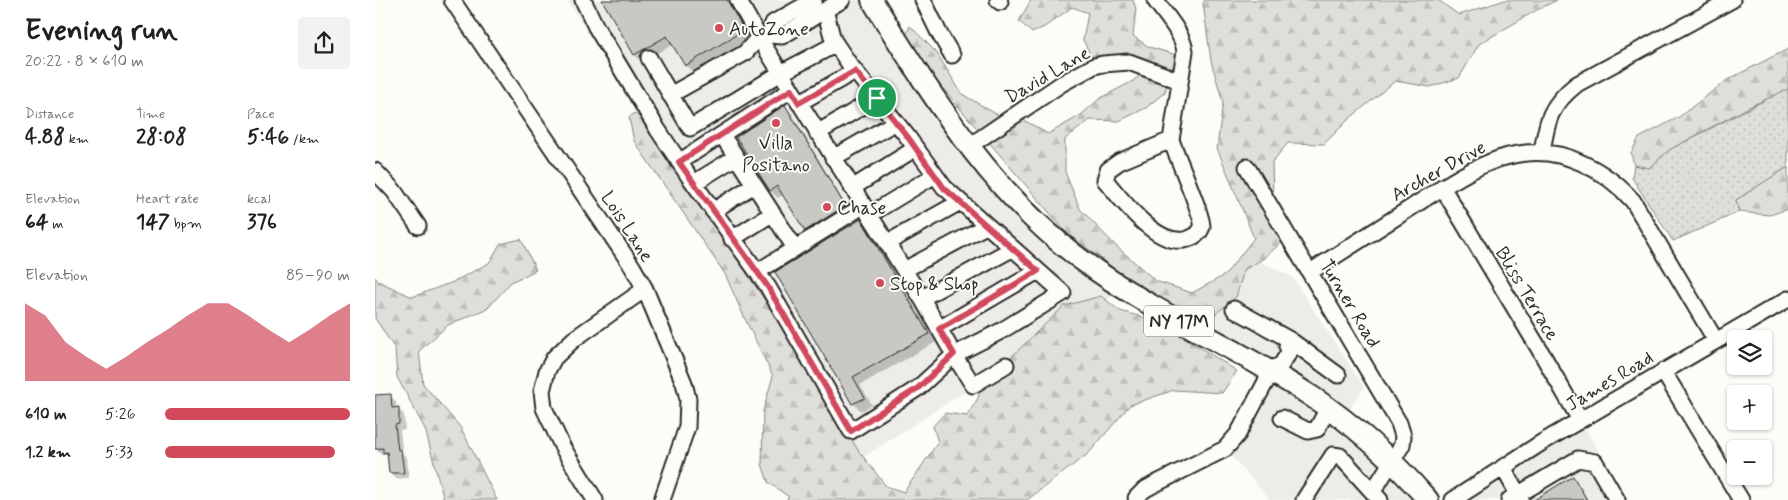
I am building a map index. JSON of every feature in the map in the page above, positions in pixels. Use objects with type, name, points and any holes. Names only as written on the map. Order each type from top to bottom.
[{"type":"main road","name":"NY 17M","points":[[872,0],[911,63],[968,146],[1005,191],[1059,242],[1097,271],[1170,317],[1273,370],[1328,408],[1351,425],[1393,462],[1428,500]]},
{"type":"street","name":"Lois Lane","points":[[452,0],[632,266],[645,289],[684,384],[688,399],[687,427],[662,500]]},
{"type":"street","points":[[583,0],[595,27],[679,162],[768,287],[851,431],[918,388],[954,354],[1001,331],[1063,293],[944,188],[916,148],[855,71],[835,42],[815,3]]},
{"type":"street","points":[[738,0],[763,38],[795,97],[922,298],[973,385],[1006,365]]},
{"type":"street","points":[[670,94],[745,53],[763,38],[782,36],[815,3],[842,0]]},
{"type":"street","points":[[923,0],[951,55]]},
{"type":"street","points":[[1155,0],[1180,34],[1185,51],[1171,140],[1201,217],[1202,227],[1194,237],[1181,242],[1167,239],[1151,229],[1127,206],[1105,180],[1108,170],[1119,162],[1171,140]]},
{"type":"street","points":[[1542,152],[1546,128],[1555,106],[1564,94],[1577,84],[1732,0]]},
{"type":"street","points":[[649,58],[690,128],[835,42]]},
{"type":"street","name":"David Lane","points":[[968,146],[1061,84],[1094,66],[1129,62],[1180,82]]},
{"type":"street","points":[[679,162],[722,135],[795,97],[855,71]]},
{"type":"street","points":[[817,133],[877,98]]},
{"type":"street","points":[[833,158],[896,122]]},
{"type":"street","points":[[722,135],[795,248]]},
{"type":"street","points":[[852,188],[916,148]]},
{"type":"street","name":"Archer Drive","points":[[1309,272],[1442,187],[1480,166],[1511,154],[1542,152],[1569,157],[1598,170],[1621,187],[1633,201],[1716,341]]},
{"type":"street","points":[[693,183],[737,158]]},
{"type":"street","name":"Turner Road","points":[[1247,167],[1399,422],[1403,436],[1402,445],[1377,485],[1375,494]]},
{"type":"street","points":[[375,171],[394,191],[418,226]]},
{"type":"street","points":[[757,272],[795,248],[935,175]]},
{"type":"street","points":[[713,211],[754,185]]},
{"type":"street","name":"Bliss Terrace","points":[[1442,187],[1580,420]]},
{"type":"street","points":[[887,243],[960,202]]},
{"type":"street","points":[[732,239],[773,213]]},
{"type":"street","points":[[904,270],[986,226]]},
{"type":"street","points":[[922,298],[1012,249]]},
{"type":"street","points":[[939,329],[1038,271]]},
{"type":"street","points":[[595,500],[563,448],[544,408],[542,391],[547,371],[554,358],[574,339],[645,289]]},
{"type":"street","name":"James Road","points":[[1453,500],[1580,420],[1788,299]]},
{"type":"street","points":[[1234,309],[1338,374]]},
{"type":"street","points":[[1136,499],[1144,490],[1153,485],[1225,450],[1238,434],[1273,370],[1281,365],[1290,351],[1288,343]]},
{"type":"street","points":[[1663,371],[1741,500]]},
{"type":"street","points":[[1282,418],[1307,431],[1317,430],[1328,408]]},
{"type":"street","points":[[1304,500],[1333,455],[1340,456],[1375,494]]},
{"type":"street","points":[[1503,468],[1516,498],[1578,459],[1595,462],[1615,499]]},
{"type":"shaded area","points":[[567,0],[872,0],[968,147],[1125,289],[860,459]]},
{"type":"shaded area","points":[[1247,255],[1292,277],[1364,387],[1343,419],[1426,500],[1270,500],[1225,449],[1270,375],[1200,333]]},
{"type":"shaded area","points":[[1580,420],[1627,500],[1453,500]]},
{"type":"green space","points":[[1031,0],[1133,0],[1136,9],[1133,36],[1149,47],[1177,55],[1165,92],[1146,108],[1119,121],[1090,120],[1065,139],[1065,172],[1080,209],[1116,246],[1156,281],[1192,293],[1225,275],[1254,238],[1217,148],[1223,102],[1211,61],[1203,3],[1205,0],[1438,0],[1459,15],[1505,0],[1557,0],[1479,44],[1459,78],[1430,87],[1395,81],[1349,119],[1324,144],[1288,143],[1272,162],[1273,198],[1282,242],[1264,258],[1244,270],[1236,297],[1208,320],[1147,294],[1066,232],[939,84],[906,35],[910,26],[936,52],[962,94],[996,114],[1022,119],[1048,134],[1081,115],[1099,99],[1133,81],[1151,66],[1123,56],[1091,56],[1083,40],[1088,13],[1072,7],[1046,26],[1032,33],[1019,21]]},
{"type":"green space","points":[[1788,49],[1788,89],[1749,107],[1669,150],[1649,168],[1634,165],[1631,153],[1639,138],[1679,117],[1727,80]]},
{"type":"green space","points":[[1788,88],[1788,167],[1736,200],[1739,212],[1673,241],[1632,178],[1634,165],[1649,168],[1669,150]]},
{"type":"green space","points":[[634,113],[650,126],[791,340],[858,450],[886,486],[904,492],[938,442],[933,426],[945,413],[967,416],[978,398],[981,386],[1064,306],[1101,296],[1120,311],[1146,318],[1185,338],[1237,371],[1222,393],[1174,390],[1130,405],[1089,453],[1027,500],[786,500],[789,497],[768,482],[762,464],[763,411],[773,376],[725,274],[634,141],[629,118]]},
{"type":"green space","points":[[1788,167],[1788,209],[1770,215],[1739,212],[1736,200]]},
{"type":"green space","points":[[521,239],[536,270],[511,282],[488,308],[448,325],[419,351],[423,384],[461,428],[497,500],[444,500],[425,429],[397,377],[395,349],[375,318],[375,277],[378,281],[412,297],[453,282],[489,263],[500,244]]},
{"type":"building","points":[[602,0],[727,0],[744,30],[685,66],[667,36],[634,55]]},
{"type":"building","points":[[785,105],[845,206],[805,231],[777,186],[770,191],[736,137]]},
{"type":"building","points":[[861,219],[929,334],[853,377],[865,398],[852,404],[775,272]]},
{"type":"building","points":[[391,394],[392,408],[399,407],[399,424],[395,425],[398,450],[401,450],[404,473],[389,473],[387,452],[383,453],[383,448],[375,449],[375,395]]},
{"type":"building","points":[[1573,476],[1587,500],[1534,500]]},
{"type":"place","name":"AutoZone","points":[[719,28]]},
{"type":"place","name":"Villa Positano","points":[[776,123]]},
{"type":"place","name":"Chase","points":[[827,207]]},
{"type":"place","name":"Stop & Shop","points":[[880,283]]},
{"type":"route","points":[[855,71],[877,98],[944,188],[1038,271],[939,329],[954,354],[918,388],[851,431],[768,287],[745,258],[679,162],[791,90],[799,103],[855,71]]}]
